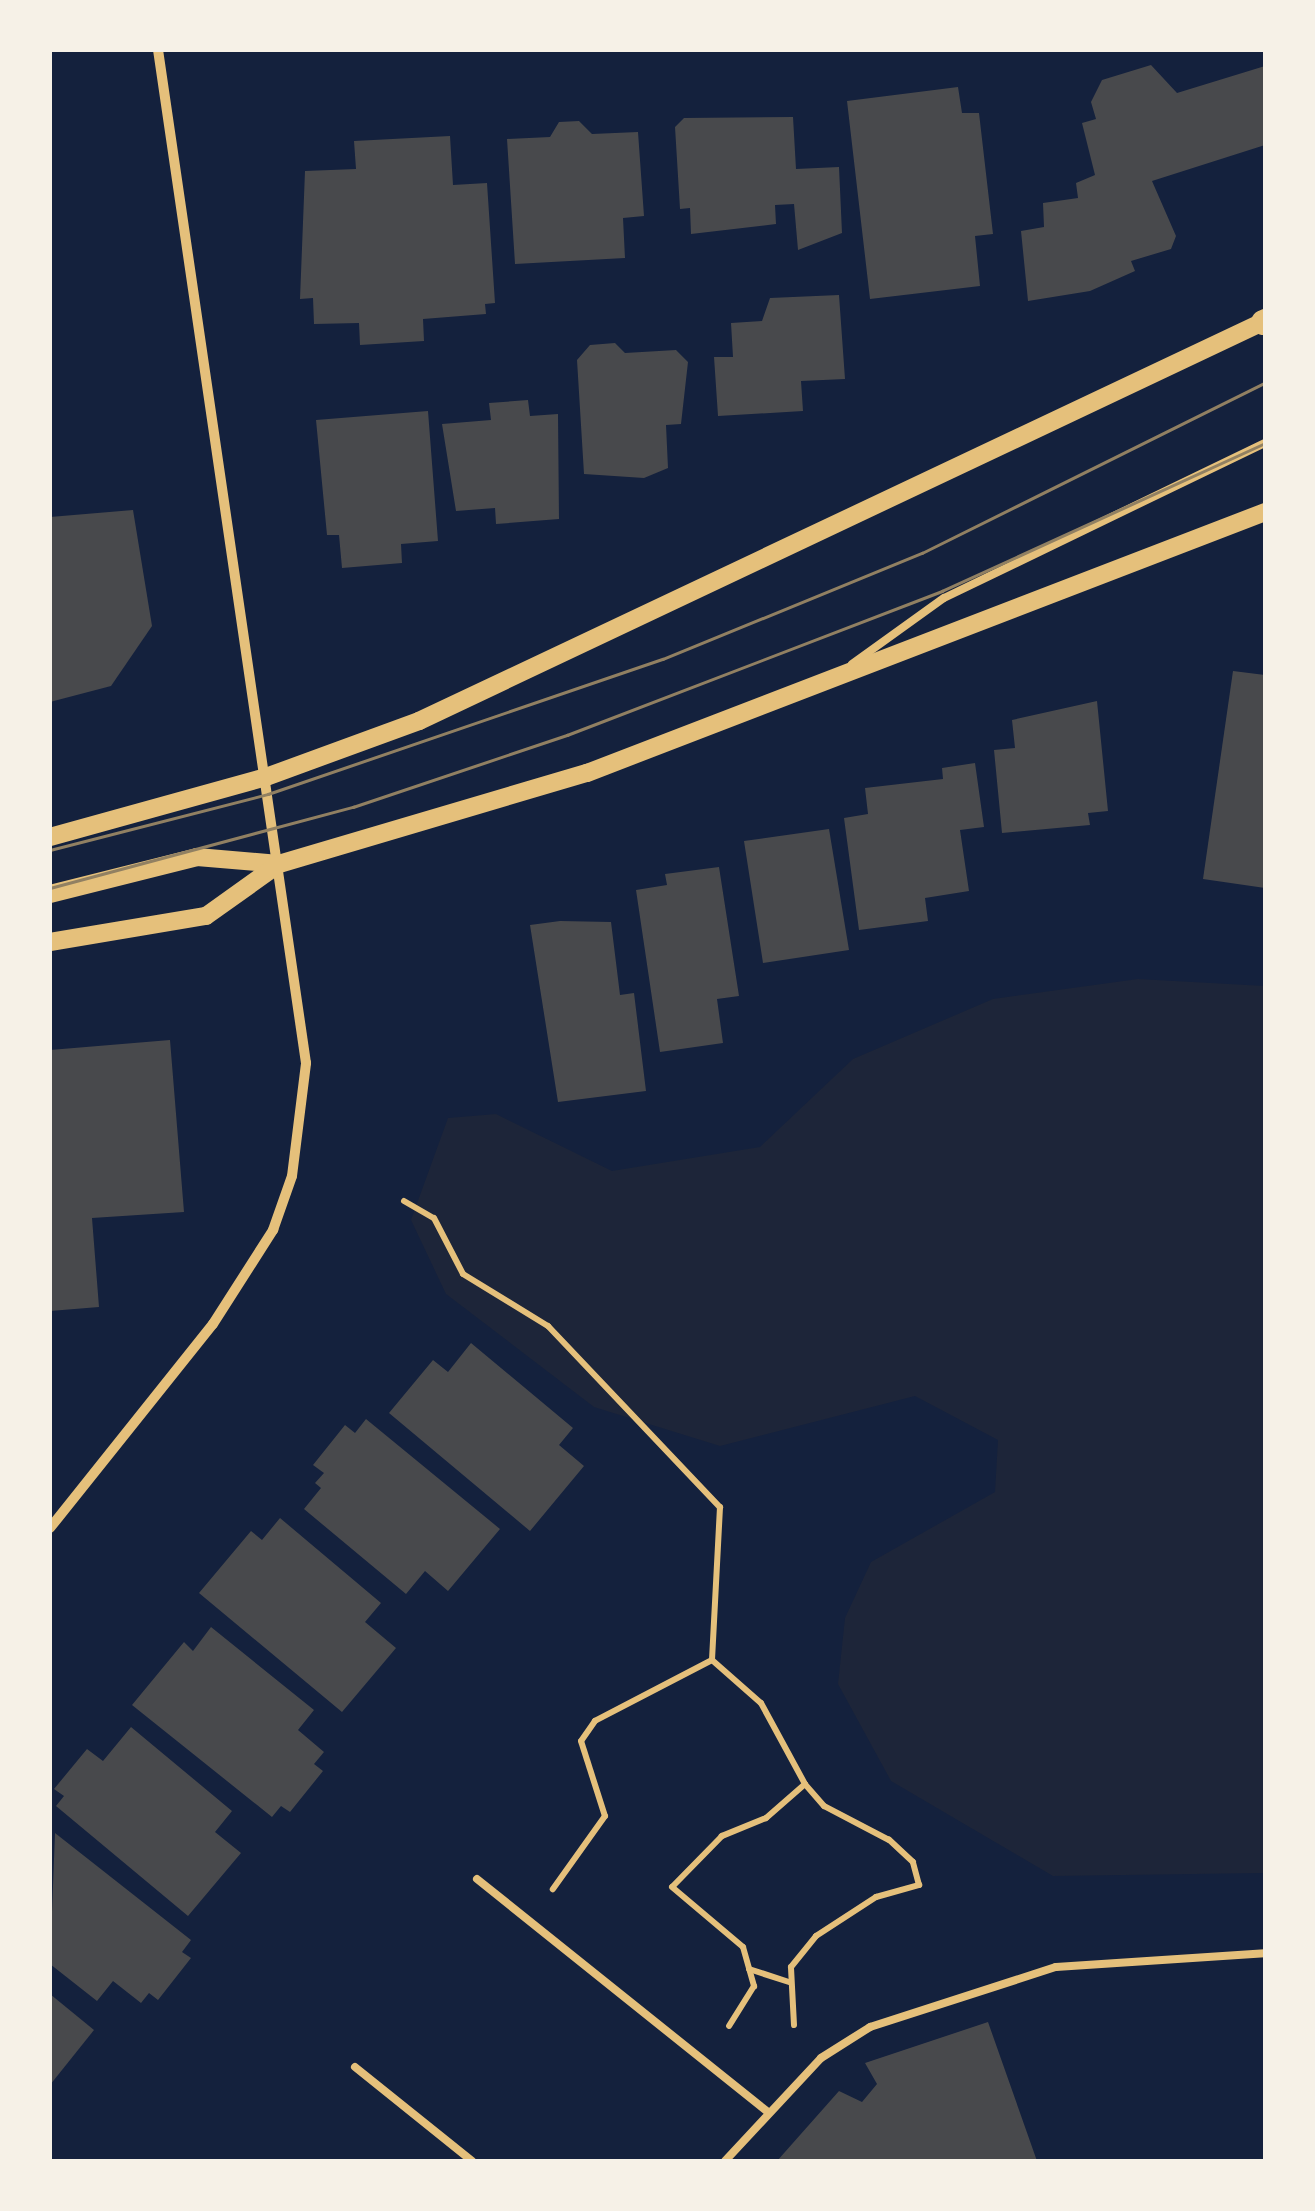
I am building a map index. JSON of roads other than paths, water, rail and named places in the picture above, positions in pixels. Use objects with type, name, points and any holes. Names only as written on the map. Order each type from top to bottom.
[{"type":"street","points":[[50,1528],[213,1324],[273,1230],[292,1176],[306,1063],[280,864],[158,50]]},
{"type":"street","points":[[50,836],[266,777],[420,722],[1264,321]]},
{"type":"street","points":[[50,942],[206,916],[280,864],[586,772],[1265,512]]},
{"type":"street","points":[[50,894],[197,858],[280,864]]},
{"type":"lane","points":[[828,682],[944,598],[1265,443]]},
{"type":"lane","points":[[476,1879],[768,2112]]},
{"type":"lane","points":[[725,2161],[820,2058],[870,2026],[1024,1976],[1115,1959],[1265,1953]]},
{"type":"lane","points":[[355,2066],[472,2161]]},
{"type":"tram line","points":[[50,850],[268,794],[663,659],[922,553],[1265,383]]},
{"type":"tram line","points":[[50,888],[353,807],[567,735],[942,591],[1265,443]]}]
